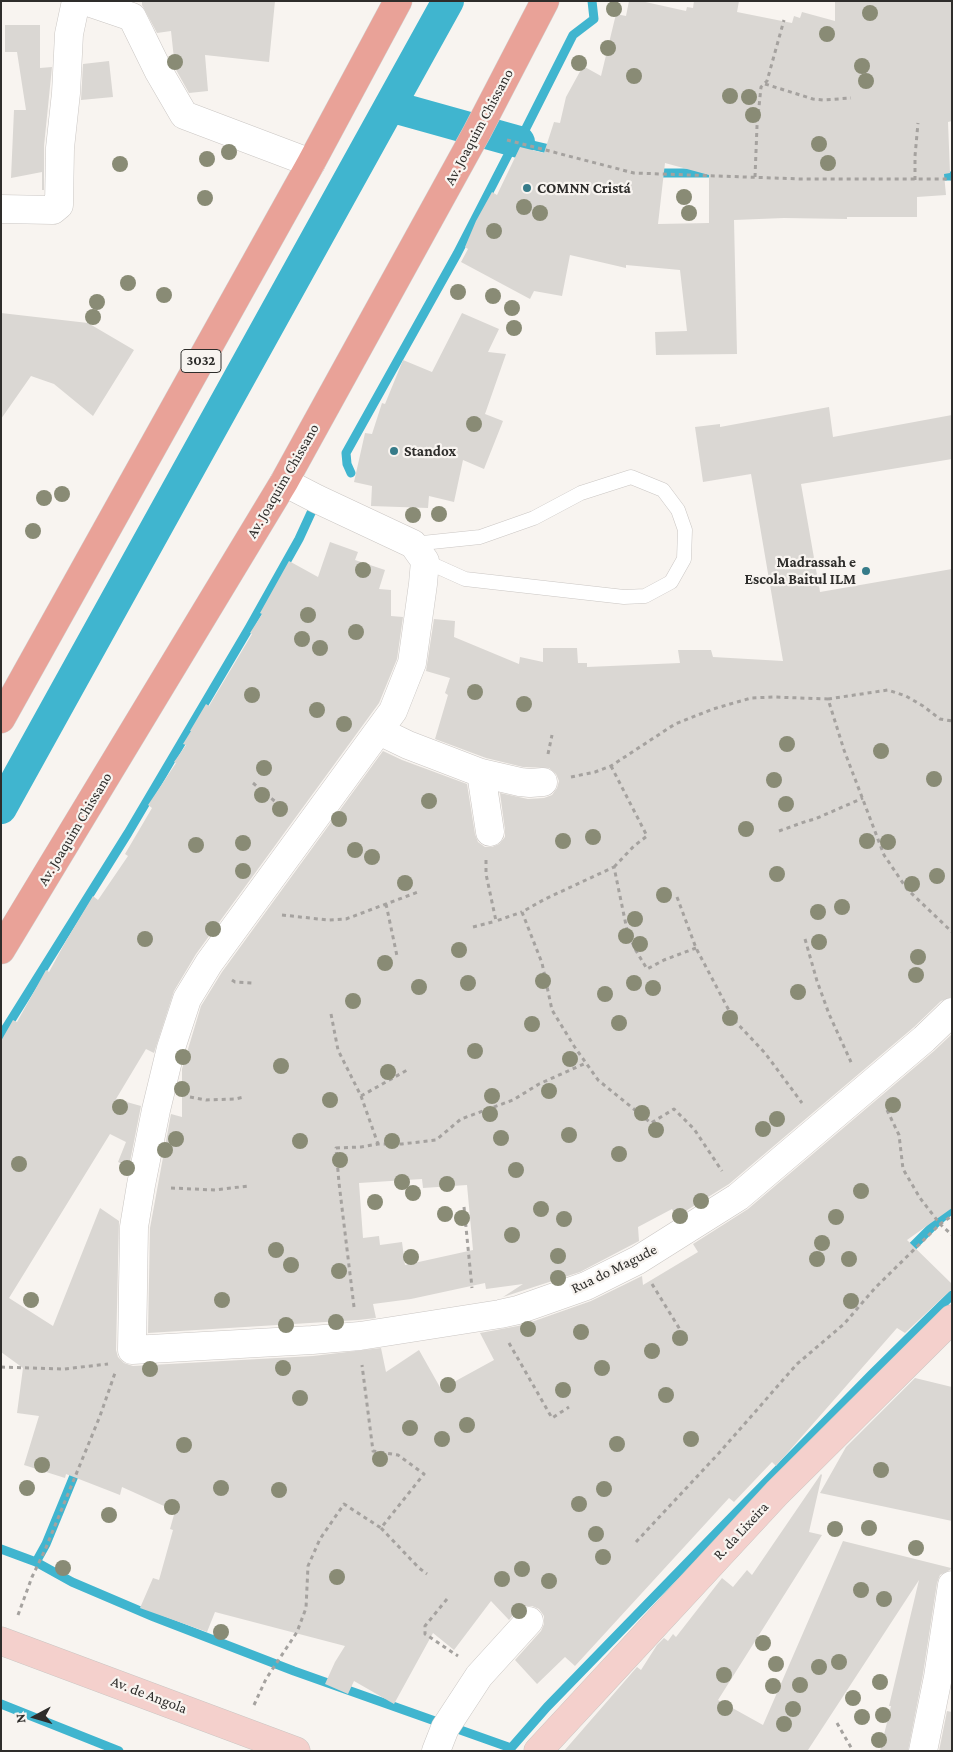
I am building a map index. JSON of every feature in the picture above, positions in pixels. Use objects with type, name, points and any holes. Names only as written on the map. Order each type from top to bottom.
[{"type":"main road","name":"3032","points":[[1,720],[311,163],[398,1]]},
{"type":"main road","name":"Av. Joaquim Chissano","points":[[1,950],[284,482],[477,132],[545,1]]},
{"type":"street","points":[[1,209],[53,210],[59,205],[60,148],[66,93],[68,34],[76,1]]},
{"type":"street","points":[[84,1],[133,9],[159,72],[184,115],[311,163]]},
{"type":"street","points":[[125,1357],[134,1227],[141,1185],[160,1091],[171,1048],[187,999],[209,963],[249,907],[379,732],[393,711],[412,662],[423,584],[419,553],[284,482]]},
{"type":"street","points":[[379,732],[408,745],[481,772],[520,782],[543,782]]},
{"type":"street","points":[[481,772],[490,832]]},
{"type":"street","name":"Rua do Magude","points":[[125,1357],[168,1348],[359,1336],[518,1310],[586,1286],[638,1260],[738,1197],[924,1039],[952,1012]]},
{"type":"street","name":"R. da Lixeira","points":[[538,1751],[777,1493],[952,1319]]},
{"type":"street","points":[[923,1751],[938,1677],[952,1585]]},
{"type":"street","points":[[436,1751],[444,1728],[479,1676],[529,1621]]},
{"type":"street","name":"Av. de Angola","points":[[4,1643],[296,1751]]},
{"type":"lane","points":[[631,478],[663,490],[678,510],[685,530],[684,559],[671,582],[645,596],[624,597],[465,579],[419,553],[480,537],[534,518],[582,493],[631,478]]},
{"type":"path","points":[[755,177],[761,87],[767,81],[784,20]]},
{"type":"path","points":[[764,84],[823,100],[852,98]]},
{"type":"path","points":[[915,180],[918,123]]},
{"type":"path","points":[[477,132],[634,174],[802,179],[952,179]]},
{"type":"path","points":[[543,782],[595,772],[611,766],[674,724],[714,708],[751,698],[828,699],[888,690],[906,696],[940,719],[952,721]]},
{"type":"path","points":[[828,699],[844,750],[884,856],[907,889],[952,932]]},
{"type":"path","points":[[473,927],[522,912],[563,890],[614,867],[634,846],[647,836],[611,766]]},
{"type":"path","points":[[253,783],[308,828]]},
{"type":"path","points":[[779,831],[815,819],[862,798]]},
{"type":"path","points":[[490,832],[486,874],[496,921]]},
{"type":"path","points":[[614,867],[627,930],[635,949],[647,969],[664,960],[696,948]]},
{"type":"path","points":[[249,907],[279,914],[328,920],[346,919],[418,892]]},
{"type":"path","points":[[676,897],[696,948],[734,1020],[765,1053],[820,1128]]},
{"type":"path","points":[[386,904],[397,956]]},
{"type":"path","points":[[522,912],[542,963],[552,1010],[598,1080],[651,1124],[674,1109],[694,1129],[738,1197]]},
{"type":"path","points":[[331,1014],[338,1050],[361,1096],[378,1144]]},
{"type":"path","points":[[381,1528],[424,1474],[398,1455],[373,1451],[336,1148],[436,1140],[461,1119],[513,1100],[539,1084],[586,1063]]},
{"type":"path","points":[[361,1096],[409,1069]]},
{"type":"path","points":[[160,1091],[206,1100],[244,1097]]},
{"type":"path","points":[[141,1185],[215,1190],[248,1186]]},
{"type":"path","points":[[464,1207],[487,1316],[502,1331],[552,1418],[569,1407]]},
{"type":"path","points":[[636,1542],[683,1494],[798,1364],[844,1324],[875,1288],[940,1224],[952,1216]]},
{"type":"path","points":[[638,1260],[687,1341]]},
{"type":"path","points":[[1,1367],[64,1369],[125,1357]]},
{"type":"path","points":[[4,1643],[45,1550],[125,1357]]},
{"type":"path","points":[[242,1730],[266,1679],[297,1632],[306,1608],[308,1566],[320,1539],[344,1504],[381,1528],[427,1574]]},
{"type":"path","points":[[447,1599],[426,1626],[425,1634],[462,1659],[479,1676]]},
{"type":"path","points":[[837,1723],[853,1751]]},
{"type":"building","points":[[142,1],[275,1],[269,62],[205,55],[208,91],[189,93],[175,68],[171,31],[157,33],[142,5]]},
{"type":"building","points":[[629,1],[641,1],[686,11],[687,7],[693,8],[694,1],[739,1],[737,12],[792,23],[794,16],[800,18],[802,12],[835,21],[835,1],[952,1],[952,121],[948,122],[950,173],[944,174],[946,195],[917,197],[917,217],[734,220],[737,354],[656,355],[655,332],[687,331],[680,270],[626,265],[626,268],[570,255],[562,296],[534,291],[530,299],[461,262],[468,249],[465,247],[476,221],[492,192],[497,195],[520,147],[544,153],[554,122],[560,123],[566,97],[583,66],[601,76],[616,14],[626,16]],"holes":[[[665,163],[709,175],[709,223],[658,224]]]},
{"type":"building","points":[[5,25],[40,25],[40,68],[52,67],[44,146],[44,190],[42,190],[42,172],[11,178],[14,110],[26,110],[17,52],[5,52]]},
{"type":"building","points":[[109,61],[113,97],[81,100],[83,64]]},
{"type":"building","points":[[1,313],[88,323],[134,350],[93,416],[54,384],[31,376],[1,419]]},
{"type":"building","points":[[462,313],[499,329],[488,352],[506,354],[485,414],[503,421],[484,469],[463,460],[454,502],[429,496],[428,508],[371,506],[372,486],[354,482],[365,433],[372,434],[382,403],[385,404],[403,360],[432,372]]},
{"type":"building","points":[[829,407],[833,437],[952,415],[952,459],[801,484],[820,592],[952,569],[952,997],[941,1001],[914,1027],[729,1184],[676,1217],[672,1209],[638,1227],[639,1241],[580,1272],[503,1297],[523,1284],[486,1289],[485,1283],[411,1299],[373,1304],[376,1318],[148,1333],[150,1228],[171,1114],[182,1117],[182,1069],[201,1006],[222,972],[383,751],[467,784],[475,834],[478,842],[485,847],[499,844],[505,837],[500,793],[528,799],[544,798],[552,795],[557,788],[559,781],[556,774],[549,768],[523,767],[486,758],[435,739],[448,695],[445,693],[450,678],[426,671],[434,619],[455,621],[454,637],[519,664],[520,657],[543,662],[543,648],[577,648],[578,663],[587,663],[587,667],[680,663],[678,650],[711,650],[713,657],[783,661],[751,474],[703,482],[695,427],[720,424],[720,427]],"holes":[[[422,1179],[423,1188],[467,1185],[473,1250],[405,1265],[402,1242],[380,1245],[379,1236],[363,1238],[359,1183]]]},
{"type":"building","points":[[330,542],[358,552],[355,560],[385,570],[379,589],[391,590],[391,616],[403,617],[397,659],[379,703],[196,954],[174,991],[154,1053],[146,1049],[116,1099],[141,1106],[129,1167],[118,1162],[126,1142],[110,1134],[9,1298],[53,1326],[100,1208],[119,1221],[116,1350],[118,1357],[124,1363],[133,1366],[313,1356],[381,1348],[386,1372],[419,1350],[441,1389],[494,1360],[480,1333],[523,1325],[591,1301],[642,1276],[643,1285],[698,1252],[693,1244],[748,1209],[952,1034],[952,1208],[907,1240],[952,1284],[952,1289],[905,1333],[897,1328],[776,1466],[772,1462],[734,1502],[729,1498],[575,1666],[565,1657],[537,1684],[515,1660],[541,1631],[544,1624],[544,1616],[539,1609],[525,1606],[517,1610],[509,1620],[491,1601],[454,1650],[433,1633],[394,1704],[354,1681],[348,1694],[325,1684],[345,1646],[215,1612],[207,1632],[140,1608],[153,1578],[159,1580],[173,1530],[170,1529],[175,1511],[122,1487],[120,1495],[66,1474],[65,1478],[24,1465],[39,1416],[17,1413],[23,1368],[1,1352],[1,1041],[13,1020],[17,1022],[46,970],[49,972],[93,896],[98,900],[128,856],[125,854],[152,808],[148,805],[176,763],[174,762],[186,745],[183,744],[206,704],[209,706],[252,634],[250,633],[262,614],[260,613],[289,561],[318,577]]},
{"type":"building","points":[[915,1378],[952,1387],[952,1521],[820,1493],[846,1447]]},
{"type":"building","points":[[821,1474],[809,1532],[822,1535],[718,1700],[763,1725],[843,1541],[951,1568],[940,1575],[937,1583],[923,1674],[908,1751],[880,1751],[919,1580],[808,1750],[810,1751],[564,1751],[637,1667],[641,1670],[657,1645],[664,1638],[668,1641],[673,1634],[676,1637],[722,1578],[733,1587],[747,1570],[752,1575]]},
{"type":"building","points":[[947,1711],[952,1712],[952,1751],[939,1751]]},
{"type":"waterway","points":[[1,808],[448,1]]},
{"type":"waterway","points":[[557,151],[519,142],[573,35],[594,19],[592,1]]},
{"type":"waterway","points":[[390,106],[519,142]]},
{"type":"waterway","points":[[351,473],[347,464],[346,453],[457,254],[509,153],[519,142]]},
{"type":"waterway","points":[[652,173],[712,173]]},
{"type":"waterway","points":[[932,176],[952,176]]},
{"type":"waterway","points":[[1,1036],[128,833],[249,628],[299,539],[316,502]]},
{"type":"waterway","points":[[905,1254],[952,1209]]},
{"type":"waterway","points":[[511,1748],[547,1707],[721,1528],[952,1295]]},
{"type":"waterway","points":[[36,1562],[46,1544],[78,1466]]},
{"type":"waterway","points":[[1,1549],[36,1562],[72,1582],[154,1617],[294,1671],[511,1748],[511,1751]]},
{"type":"waterway","points":[[1,1704],[119,1751]]},
{"type":"place","name":"COMNN Cristá","points":[[527,188]]},
{"type":"place","name":"Standox","points":[[394,451]]},
{"type":"place","name":"Madrassah e Escola Baitul ILM","points":[[866,571]]}]
